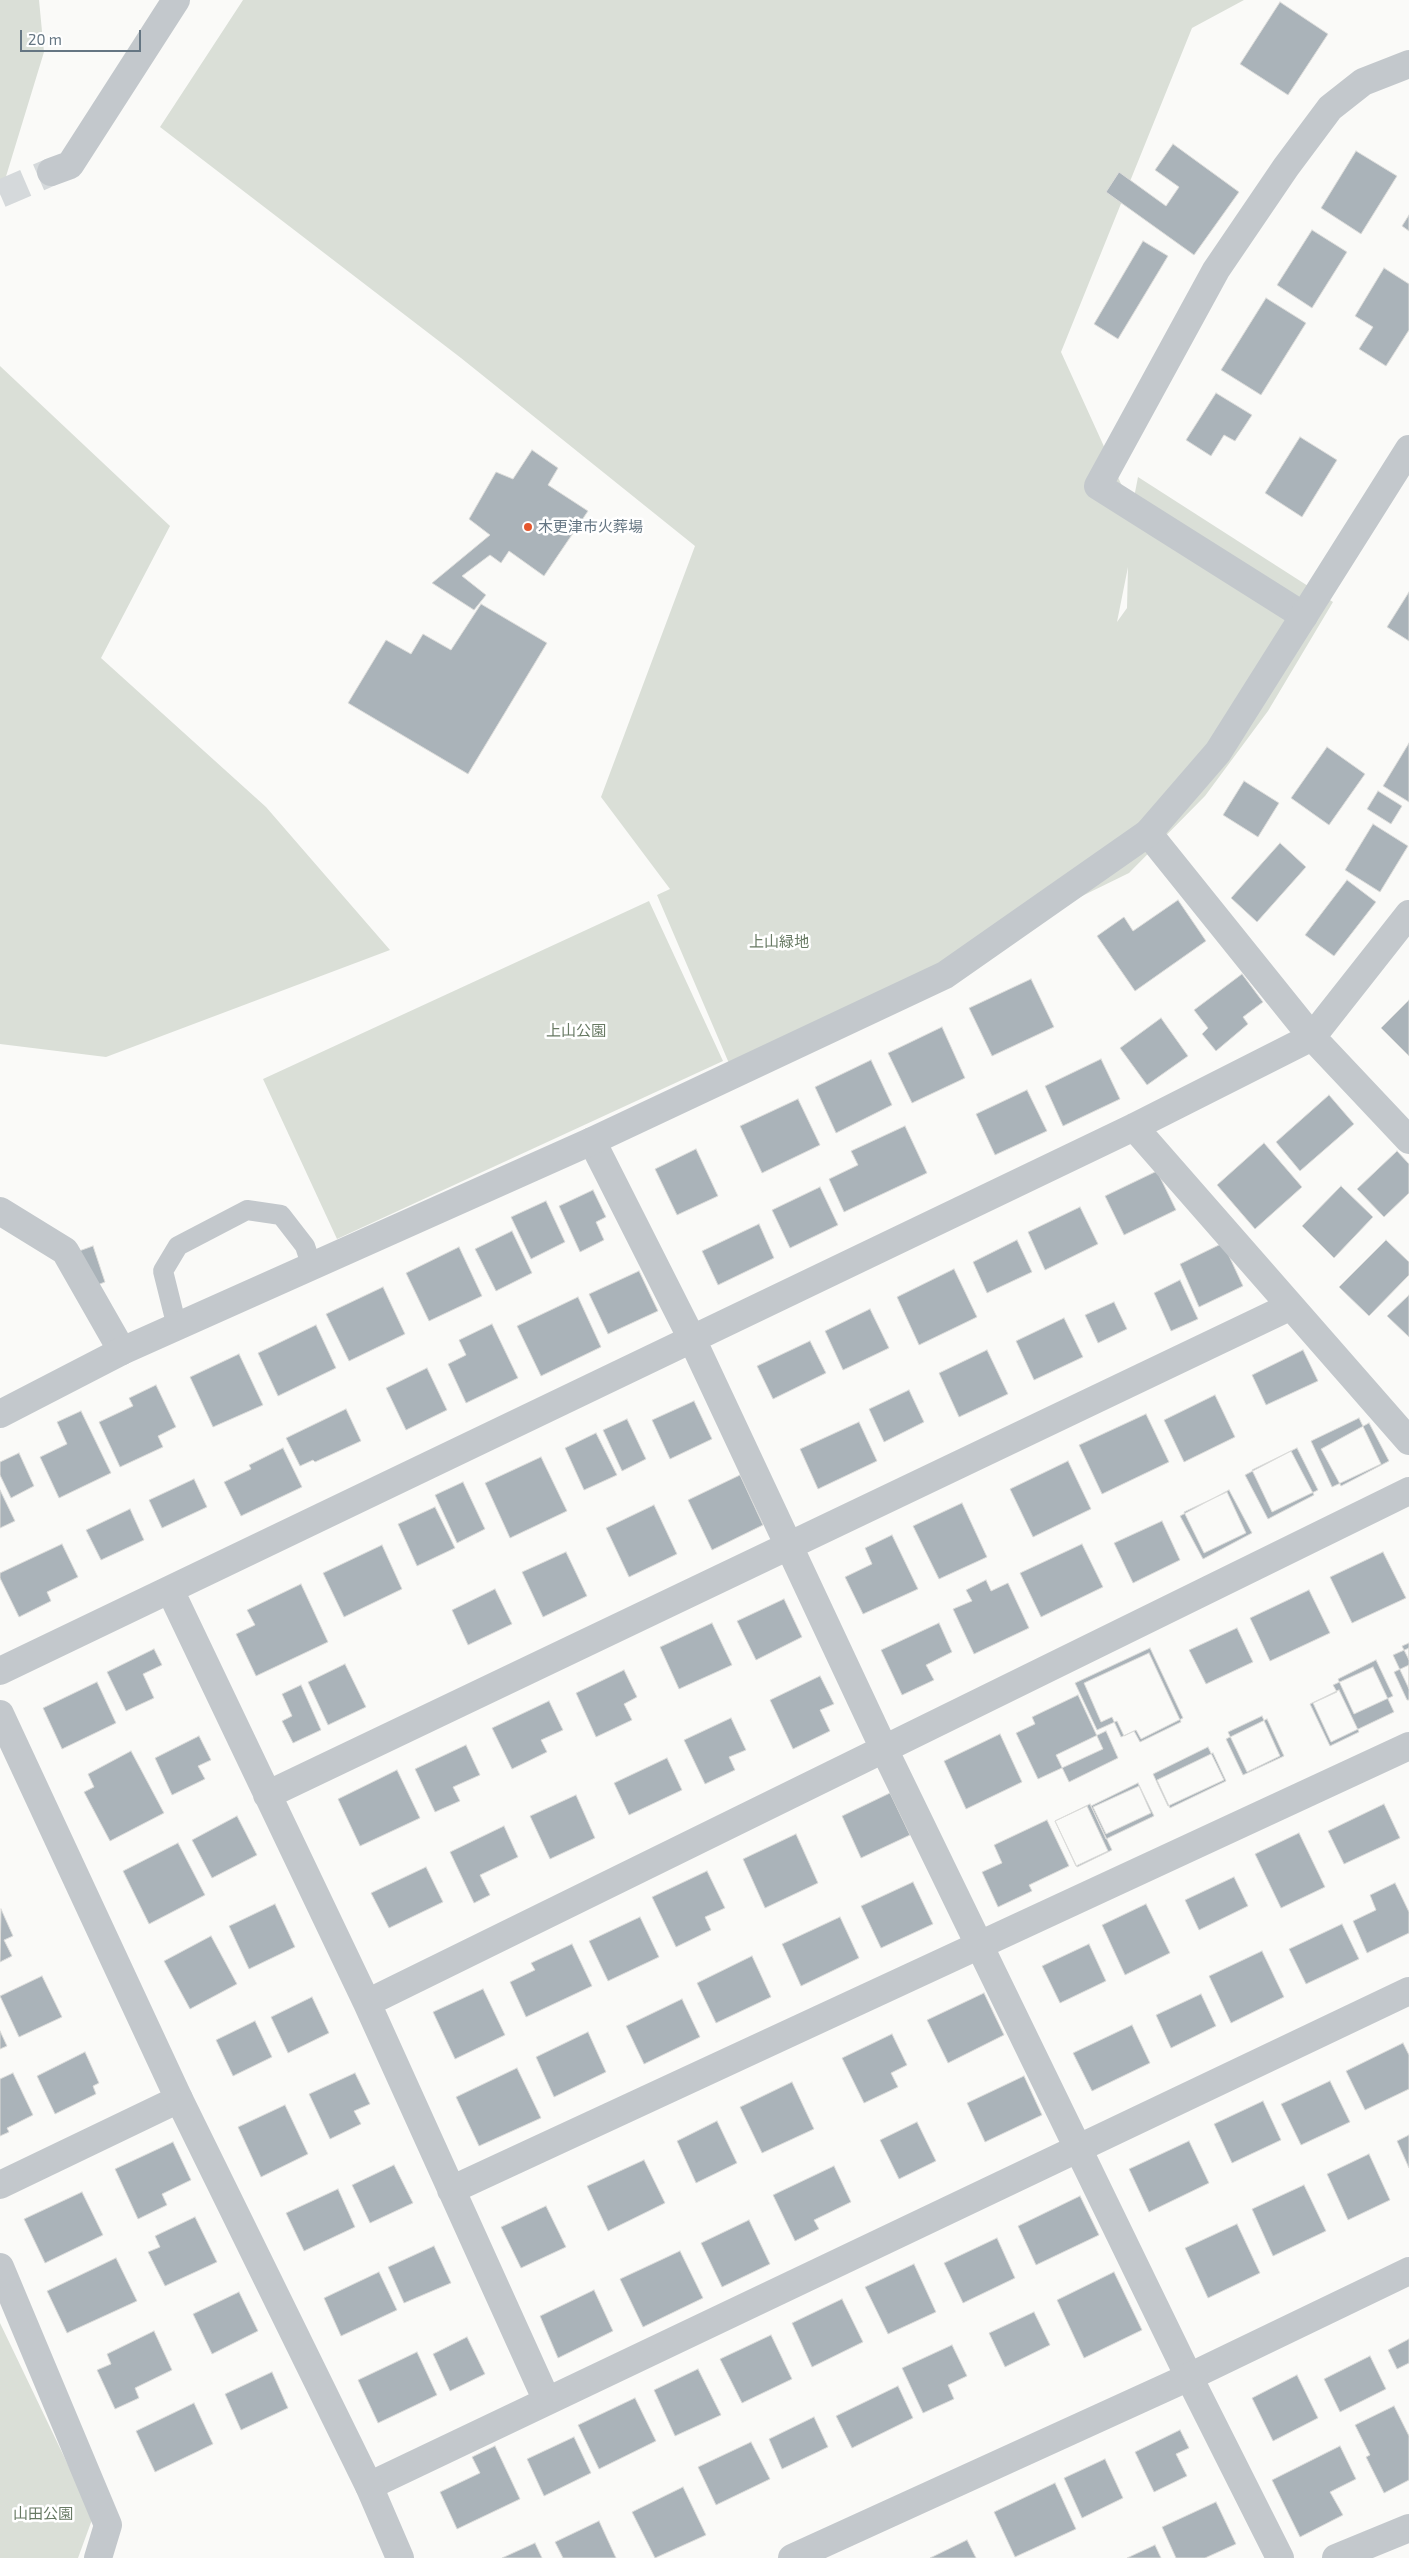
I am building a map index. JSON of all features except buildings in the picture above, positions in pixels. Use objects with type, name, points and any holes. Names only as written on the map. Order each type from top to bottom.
[{"type":"street","points":[[51,172],[70,165],[176,0]]},
{"type":"street","points":[[1304,616],[1098,486],[1216,270],[1286,167],[1330,108],[1363,82],[1409,64]]},
{"type":"street","points":[[0,1414],[122,1352],[592,1141],[945,975],[1148,833],[1218,752],[1409,449]]},
{"type":"street","points":[[1148,833],[1312,1037],[1409,1140]]},
{"type":"street","points":[[0,1672],[1134,1127],[1312,1037],[1409,914]]},
{"type":"street","points":[[1134,1127],[1289,1307],[1409,1441]]},
{"type":"street","points":[[592,1141],[692,1339],[884,1749],[979,1946],[1189,2377],[1280,2558]]},
{"type":"street","points":[[0,1211],[65,1251],[122,1352]]},
{"type":"street","points":[[267,1795],[1289,1307]]},
{"type":"street","points":[[367,2003],[1409,1491]]},
{"type":"street","points":[[170,1590],[367,2003],[547,2401]]},
{"type":"street","points":[[0,1714],[179,2099],[369,2486],[400,2558]]},
{"type":"street","points":[[451,2190],[1409,1746]]},
{"type":"street","points":[[369,2486],[1409,1991]]},
{"type":"street","points":[[0,2186],[179,2099]]},
{"type":"street","points":[[0,2267],[108,2525],[98,2558]]},
{"type":"street","points":[[792,2558],[1189,2377],[1409,2271]]},
{"type":"street","points":[[1336,2558],[1409,2528]]},
{"type":"lane","points":[[177,1327],[163,1271],[178,1246],[247,1210],[281,1215],[305,1246],[312,1267]]},
{"type":"green space","points":[[0,0],[39,0],[44,52],[0,196]]},
{"type":"green space","name":"上山緑地","points":[[243,0],[1244,0],[1192,28],[1061,352],[1132,508],[1138,477],[1333,602],[1268,711],[1205,796],[1129,873],[731,1068],[657,895],[670,889],[601,797],[695,546],[461,358],[160,127]],"holes":[[[1128,567],[1127,608],[1117,622]]]},
{"type":"green space","points":[[0,366],[170,526],[101,658],[266,807],[390,950],[106,1057],[0,1044]]},
{"type":"green space","name":"上山公園","points":[[649,901],[723,1061],[337,1239],[263,1079]]},
{"type":"green space","name":"山田公園","points":[[0,2323],[93,2517],[78,2558],[0,2558]]},
{"type":"tunnel","points":[[0,194],[51,172]]},
{"type":"place","name":"木更津市火葬場","points":[[528,527]]}]
